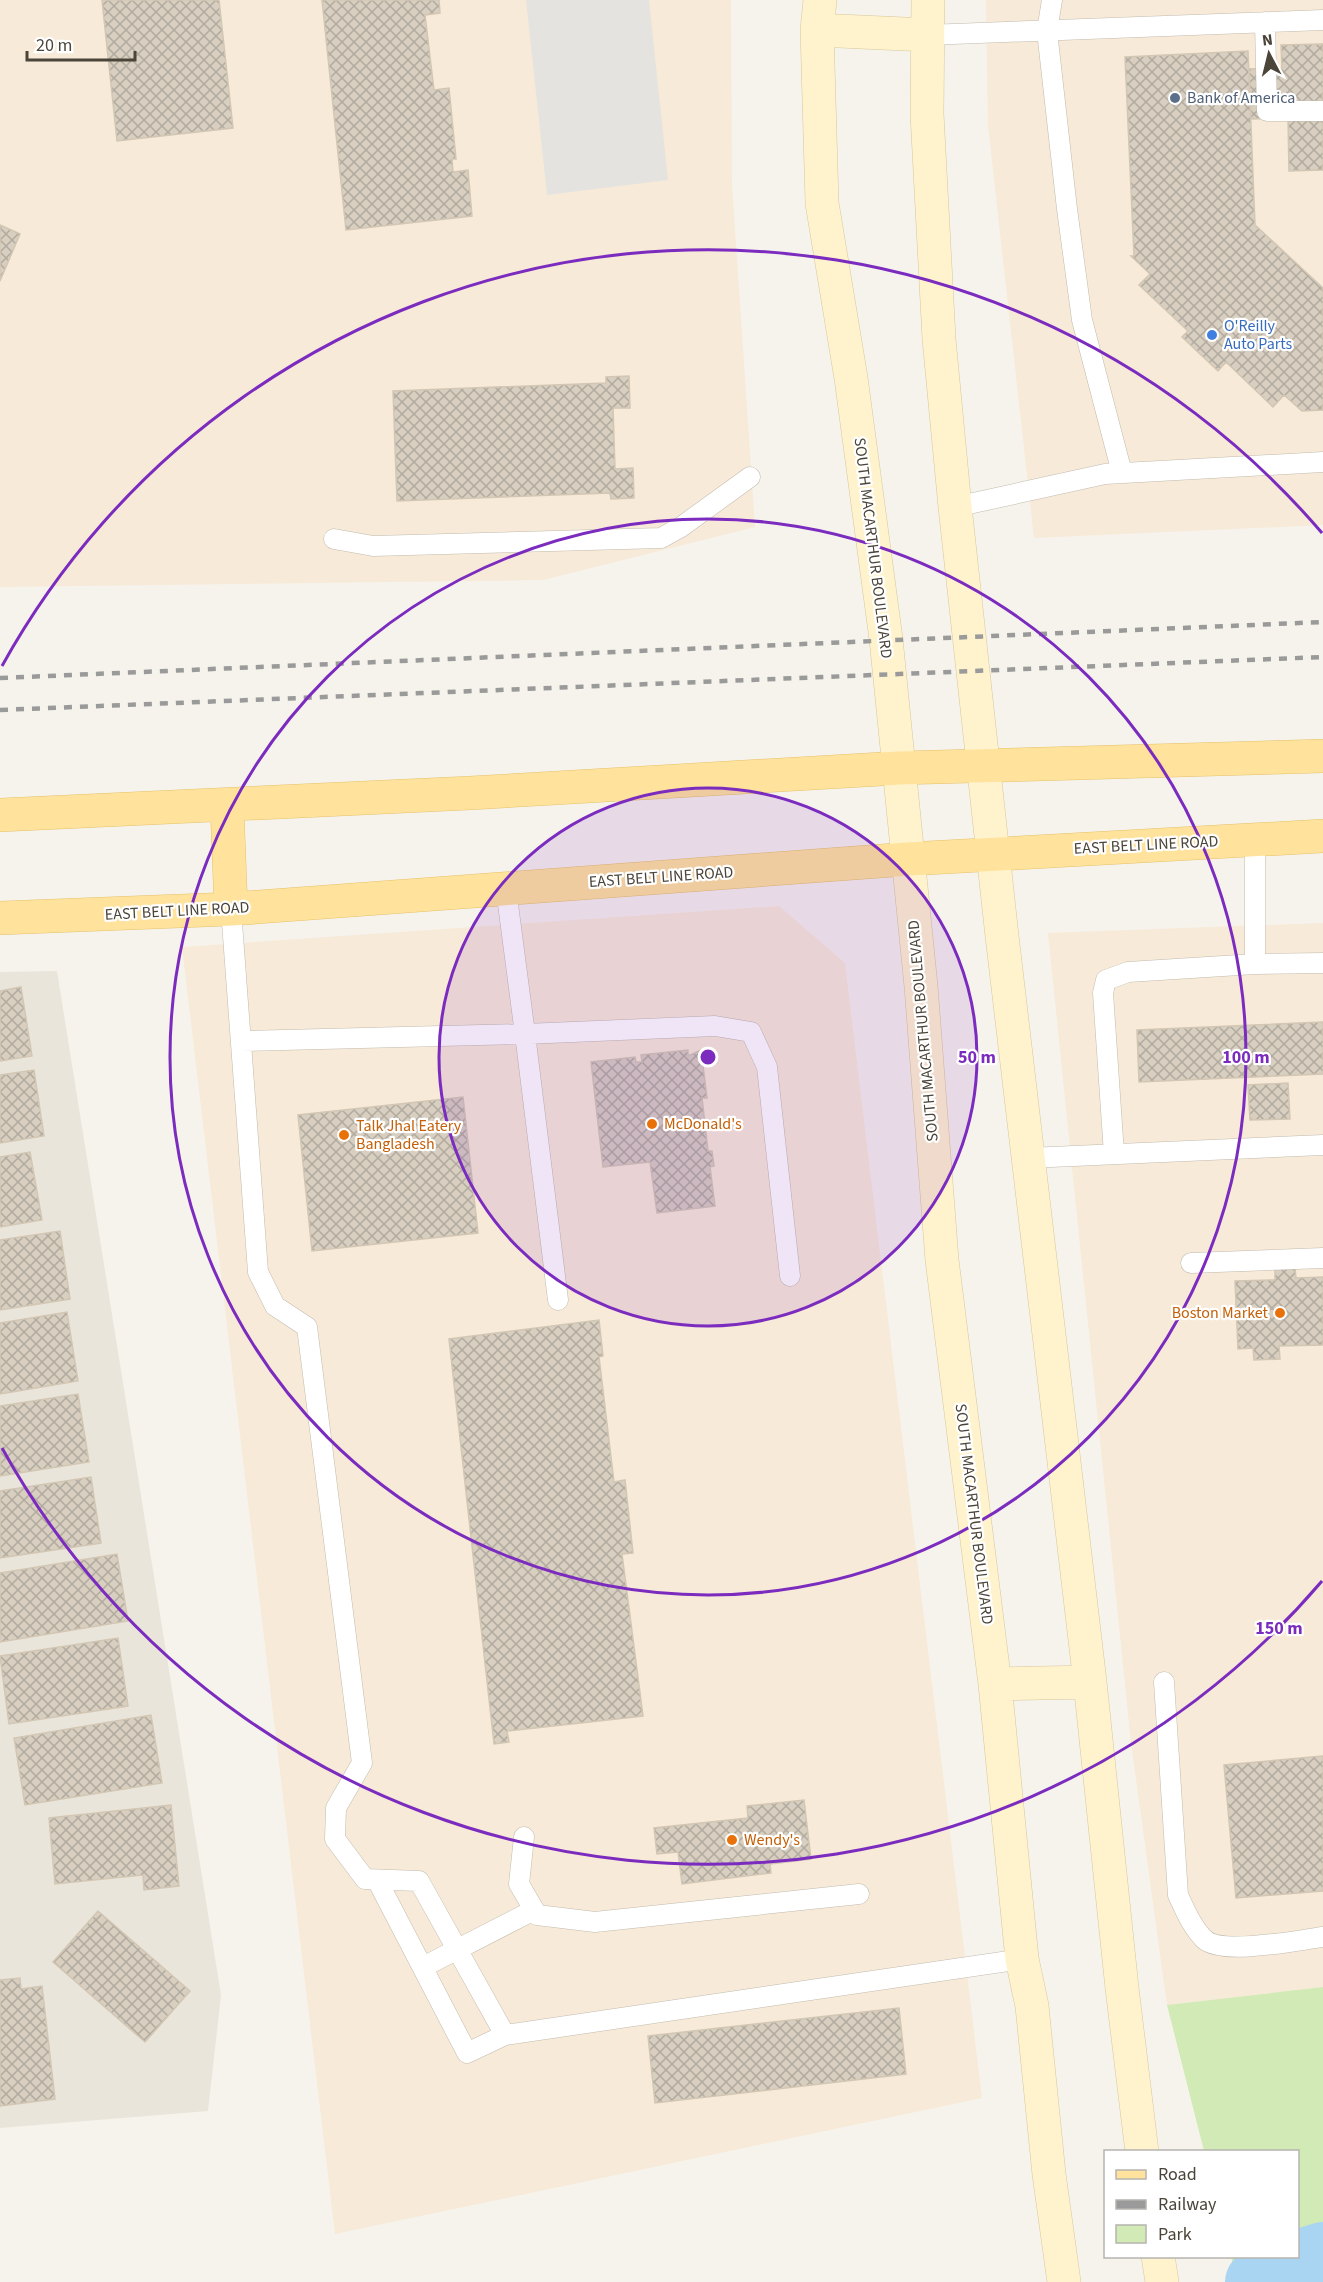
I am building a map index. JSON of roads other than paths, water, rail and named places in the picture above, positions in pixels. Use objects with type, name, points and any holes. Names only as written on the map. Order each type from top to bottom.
[{"type":"main road","points":[[928,0],[927,114],[939,339],[955,507],[1142,2150]]},
{"type":"main road","points":[[818,15],[927,35]]},
{"type":"main road","name":"SOUTH MACARTHUR BOULEVARD","points":[[818,15],[822,203],[851,378],[886,639],[921,986],[942,1260],[995,1684],[1022,1959],[1032,2006],[1064,2282]]},
{"type":"main road","points":[[0,815],[227,806],[899,768],[1323,756]]},
{"type":"main road","points":[[227,806],[231,909]]},
{"type":"main road","name":"EAST BELT LINE ROAD","points":[[0,918],[231,909],[908,859],[1323,836]]},
{"type":"main road","points":[[995,1684],[1090,1682]]},
{"type":"main road","points":[[1158,2258],[1162,2282]]},
{"type":"lane","points":[[1052,0],[1047,31],[1067,209],[1082,320],[1114,474]]},
{"type":"lane","points":[[927,35],[1323,20]]},
{"type":"lane","points":[[1265,22],[1267,111],[1323,111]]},
{"type":"lane","points":[[955,507],[1114,474],[1323,462]]},
{"type":"lane","points":[[334,539],[373,546],[662,538],[750,477]]},
{"type":"lane","points":[[1255,839],[1255,964]]},
{"type":"lane","points":[[506,889],[558,1300]]},
{"type":"lane","points":[[231,909],[258,1272],[275,1306],[308,1327],[362,1764],[336,1808],[335,1839],[365,1879],[419,1881],[506,2035]]},
{"type":"lane","points":[[1114,1154],[1103,993],[1106,980],[1128,972],[1255,964],[1323,963]]},
{"type":"lane","points":[[241,1041],[525,1034],[715,1026],[752,1032],[768,1067],[790,1276]]},
{"type":"lane","points":[[1028,1158],[1323,1145]]},
{"type":"lane","points":[[1191,1263],[1323,1258]]},
{"type":"lane","points":[[1164,1682],[1178,1895],[1190,1920],[1205,1941],[1234,1948],[1323,1937]]},
{"type":"lane","points":[[524,1837],[519,1884],[537,1915],[595,1923],[859,1894]]},
{"type":"lane","points":[[377,1880],[467,2053],[506,2035],[1022,1959]]},
{"type":"lane","points":[[423,1966],[534,1910]]},
{"type":"waterway","points":[[1257,2282],[1323,2254]]},
{"type":"railway","points":[[0,678],[1323,622]]},
{"type":"railway","points":[[0,710],[1323,657]]},
{"type":"place","name":"Bank of America","points":[[1175,98]]},
{"type":"place","name":"O'Reilly Auto Parts","points":[[1212,335]]},
{"type":"place","name":"McDonald's","points":[[652,1124]]},
{"type":"place","name":"Talk Jhal Eatery Bangladesh","points":[[344,1135]]},
{"type":"place","name":"Boston Market","points":[[1280,1313]]},
{"type":"place","name":"Wendy's","points":[[732,1840]]}]
